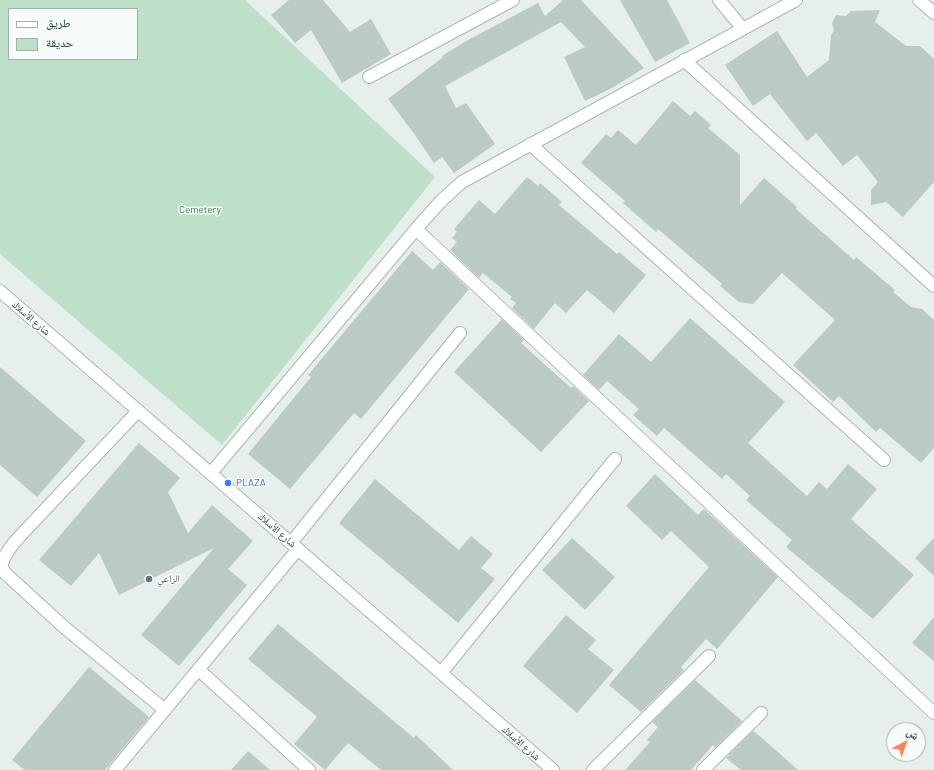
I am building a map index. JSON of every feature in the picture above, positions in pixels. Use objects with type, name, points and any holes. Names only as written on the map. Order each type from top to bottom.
[{"type":"street","points":[[369,78],[513,0]]},
{"type":"street","points":[[719,0],[742,29]]},
{"type":"street","points":[[211,473],[416,229],[441,201],[462,182],[796,0]]},
{"type":"street","points":[[919,0],[934,13]]},
{"type":"street","points":[[684,60],[934,286]]},
{"type":"street","points":[[530,144],[884,460]]},
{"type":"street","points":[[416,229],[934,713]]},
{"type":"street","name":"شارع الأسلاك","points":[[0,291],[553,770]]},
{"type":"street","points":[[115,770],[198,670],[460,333]]},
{"type":"street","points":[[138,411],[100,450],[8,551],[3,559],[1,567],[3,578],[165,710]]},
{"type":"street","points":[[441,673],[615,459]]},
{"type":"street","points":[[594,770],[709,656]]},
{"type":"street","points":[[198,670],[309,770]]},
{"type":"street","points":[[703,770],[762,713]]},
{"type":"green space","name":"Cemetery","points":[[0,0],[245,0],[435,177],[222,445],[0,254]]},
{"type":"building","points":[[289,0],[323,0],[350,32],[371,19],[391,54],[342,83],[311,30],[295,43],[271,15]]},
{"type":"building","points":[[563,0],[581,0],[644,68],[612,88],[585,101],[564,57],[585,47],[561,22],[445,86],[456,108],[466,103],[495,144],[454,173],[442,157],[434,163],[388,99],[443,57],[442,56],[468,40],[538,3],[545,16]]},
{"type":"building","points":[[620,0],[667,0],[690,43],[655,62]]},
{"type":"building","points":[[880,10],[875,22],[906,46],[920,46],[934,59],[934,182],[903,217],[886,202],[871,205],[871,190],[878,182],[857,155],[843,166],[816,133],[807,141],[770,94],[753,106],[725,65],[777,31],[807,77],[829,60],[831,35],[834,31],[832,23],[836,15],[846,16],[851,11]]},
{"type":"building","points":[[673,101],[690,116],[695,111],[711,125],[708,128],[740,155],[740,205],[764,178],[797,207],[796,209],[854,260],[856,257],[895,290],[893,292],[911,307],[922,309],[934,320],[934,448],[921,463],[880,428],[876,432],[839,396],[833,402],[793,365],[835,320],[782,273],[753,304],[739,302],[720,286],[722,284],[658,229],[656,232],[623,203],[625,201],[581,163],[606,134],[611,138],[618,130],[636,145]]},
{"type":"building","points":[[527,177],[538,186],[540,183],[562,202],[559,205],[617,254],[619,252],[646,275],[614,313],[587,290],[566,313],[555,303],[534,329],[512,308],[516,303],[510,299],[512,297],[483,273],[479,278],[450,250],[457,242],[452,238],[457,232],[454,229],[479,200],[495,214]]},
{"type":"building","points":[[412,251],[433,270],[440,262],[469,289],[361,419],[354,413],[290,489],[248,454],[311,377],[308,375]]},
{"type":"building","points":[[690,318],[785,402],[748,443],[807,496],[819,482],[827,489],[848,464],[877,489],[851,519],[914,575],[873,619],[786,547],[792,540],[746,500],[750,496],[726,474],[722,479],[664,428],[657,436],[633,415],[639,409],[607,381],[599,390],[583,375],[619,334],[651,362]]},
{"type":"building","points":[[502,319],[524,340],[521,343],[571,388],[573,386],[589,401],[541,452],[454,372]]},
{"type":"building","points":[[0,367],[86,441],[37,497],[0,465]]},
{"type":"building","points":[[139,443],[180,478],[168,492],[188,533],[212,505],[253,541],[228,569],[247,585],[179,666],[141,635],[214,548],[119,595],[99,553],[71,586],[39,560]]},
{"type":"building","points":[[655,474],[698,515],[704,509],[778,577],[717,649],[706,639],[681,667],[684,670],[641,712],[609,685],[709,567],[671,531],[662,540],[626,506]]},
{"type":"building","points":[[375,479],[459,550],[471,536],[493,554],[481,568],[495,579],[458,623],[339,523]]},
{"type":"building","points":[[572,538],[615,577],[585,610],[542,570]]},
{"type":"building","points":[[934,538],[934,576],[915,558]]},
{"type":"building","points":[[566,615],[596,640],[588,649],[614,670],[577,713],[523,666]]},
{"type":"building","points":[[934,617],[934,661],[912,643]]},
{"type":"building","points":[[278,624],[414,738],[416,735],[453,770],[381,770],[348,743],[325,770],[294,744],[317,717],[248,659]]},
{"type":"building","points":[[89,667],[149,717],[105,770],[25,770],[12,760]]},
{"type":"building","points":[[695,680],[742,721],[715,748],[713,745],[691,770],[625,770],[650,742],[647,740],[658,727],[652,722]]},
{"type":"building","points":[[753,731],[798,770],[741,770],[726,758]]},
{"type":"building","points":[[248,751],[270,770],[231,770]]},
{"type":"place","name":"PLAZA","points":[[228,483]]},
{"type":"place","name":"الراعي","points":[[149,579]]}]
